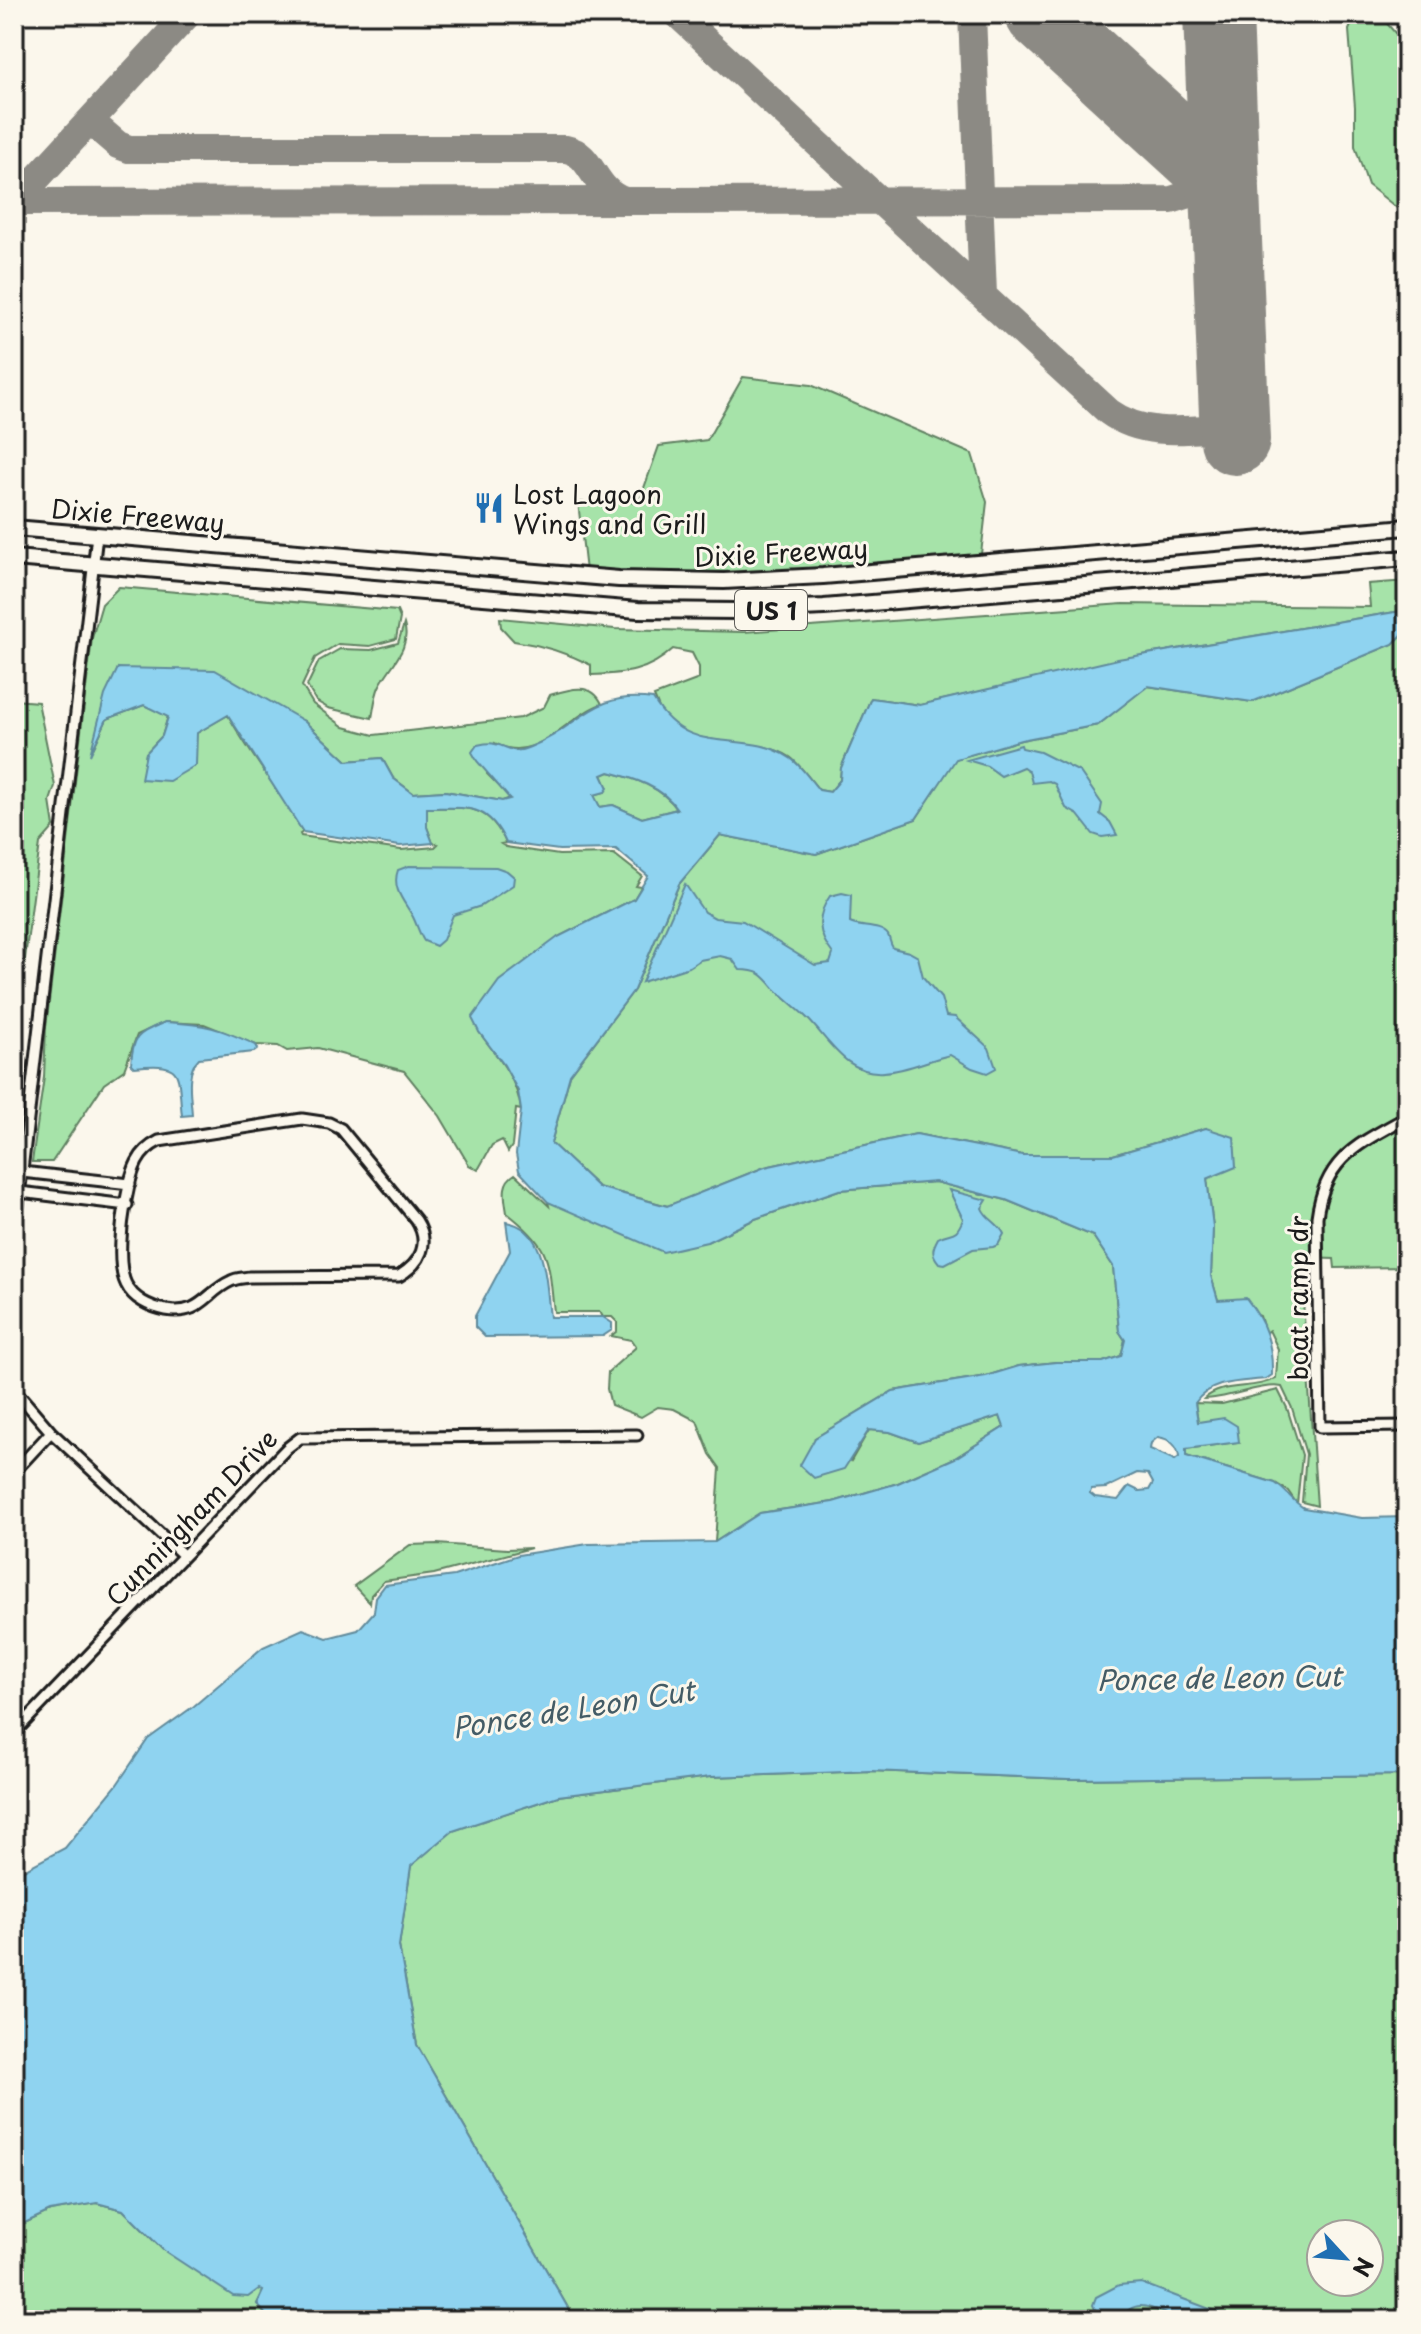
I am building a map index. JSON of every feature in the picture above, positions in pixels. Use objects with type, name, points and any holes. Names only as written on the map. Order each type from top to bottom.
[{"type":"main road","name":"Dixie Freeway","points":[[14,528],[619,579],[724,581],[823,576],[1407,527]]},
{"type":"main road","name":"Dixie Freeway","points":[[14,558],[607,608],[735,611],[824,607],[1407,558]]},
{"type":"street","points":[[14,1238],[97,535]]},
{"type":"street","name":"boat ramp dr","points":[[1407,1117],[1349,1152],[1332,1169],[1324,1184],[1317,1217],[1320,1427],[1407,1426]]},
{"type":"street","points":[[302,1119],[329,1123],[351,1139],[423,1230],[420,1258],[399,1276],[249,1277],[231,1280],[188,1310],[169,1311],[153,1307],[137,1298],[126,1286],[122,1272],[120,1253],[130,1184],[142,1154],[159,1141],[302,1119]]},
{"type":"street","points":[[22,1172],[130,1184]]},
{"type":"street","points":[[20,1192],[127,1205]]},
{"type":"street","points":[[14,1389],[51,1432],[183,1555]]},
{"type":"street","points":[[14,1472],[51,1432]]},
{"type":"street","name":"Cunningham Drive","points":[[14,1733],[183,1555],[300,1438],[637,1435]]},
{"type":"green space","points":[[1356,14],[1379,14],[1407,47],[1407,216],[1368,185],[1355,146],[1349,30]]},
{"type":"green space","points":[[743,377],[811,385],[972,454],[987,502],[981,554],[808,572],[671,576],[586,571],[578,502],[639,502],[659,446],[707,440]]},
{"type":"green space","points":[[1407,581],[1407,610],[1148,654],[920,705],[871,698],[841,768],[840,780],[830,792],[819,790],[794,760],[775,750],[693,735],[678,729],[665,718],[654,696],[699,679],[699,667],[692,653],[673,649],[645,667],[615,674],[591,675],[591,665],[581,660],[514,641],[501,627],[500,618],[615,629],[744,632],[1123,604],[1370,607],[1368,584]]},
{"type":"green space","points":[[119,587],[397,611],[400,618],[396,639],[370,646],[338,644],[315,658],[302,686],[313,704],[344,727],[374,735],[521,718],[544,707],[550,695],[572,689],[586,689],[598,697],[602,704],[537,744],[510,748],[495,743],[487,774],[511,798],[502,801],[445,791],[413,793],[393,778],[382,758],[347,761],[304,721],[118,668],[93,749],[107,719],[144,705],[168,716],[162,736],[146,753],[142,779],[197,733],[228,715],[294,817],[303,832],[301,836],[401,850],[435,847],[438,844],[433,843],[427,827],[426,808],[464,808],[491,820],[506,843],[501,844],[506,847],[559,855],[614,854],[642,876],[636,886],[641,887],[634,899],[558,937],[479,1032],[506,1068],[519,1098],[521,1110],[516,1109],[512,1146],[508,1152],[502,1140],[492,1145],[478,1170],[469,1165],[440,1116],[404,1071],[318,1048],[287,1051],[278,1046],[256,1045],[204,1024],[165,1022],[137,1035],[124,1070],[104,1084],[52,1162],[32,1162],[92,638],[102,604]]},
{"type":"green space","points":[[404,624],[405,641],[379,687],[372,718],[328,708],[316,701],[307,686],[319,661],[340,649],[371,650],[398,643]]},
{"type":"green space","points":[[1407,630],[1407,1267],[1335,1268],[1334,1259],[1304,1258],[1303,1302],[1317,1506],[1302,1502],[1306,1454],[1282,1387],[1264,1387],[1204,1399],[1220,1390],[1276,1378],[1278,1349],[1269,1330],[1265,1333],[1260,1316],[1218,1300],[1211,1276],[1213,1227],[1207,1179],[1206,1128],[1113,1155],[1022,1155],[916,1134],[765,1167],[668,1206],[598,1187],[551,1143],[570,1075],[634,990],[679,884],[720,835],[816,854],[916,819],[955,759],[1021,740],[1098,725],[1147,686],[1252,702],[1393,644]]},
{"type":"green space","points":[[14,700],[38,702],[55,786],[50,801],[54,827],[40,843],[14,1043]]},
{"type":"green space","points":[[609,772],[655,789],[677,809],[642,818],[613,805],[600,807],[593,795],[605,792],[607,787],[602,775]]},
{"type":"green space","points":[[515,1174],[549,1206],[548,1202],[707,1242],[755,1219],[839,1190],[935,1182],[1006,1200],[1093,1236],[1113,1266],[1119,1331],[1125,1340],[1121,1356],[1103,1362],[1019,1366],[986,1376],[893,1391],[815,1438],[851,1461],[869,1430],[890,1432],[918,1442],[1000,1416],[1004,1427],[955,1458],[898,1483],[833,1502],[760,1513],[715,1542],[720,1468],[710,1454],[697,1421],[674,1409],[658,1407],[641,1417],[611,1405],[607,1389],[608,1372],[636,1347],[631,1340],[611,1336],[617,1331],[617,1322],[612,1317],[603,1317],[600,1312],[554,1312],[545,1256],[532,1236],[507,1213],[505,1186]]},
{"type":"green space","points":[[1278,1390],[1302,1455],[1297,1504],[1288,1491],[1275,1483],[1186,1456],[1185,1449],[1238,1442],[1198,1423],[1195,1403],[1222,1404]]},
{"type":"green space","points":[[410,1545],[531,1548],[434,1574],[384,1581],[371,1595],[370,1603],[354,1586]]},
{"type":"green space","points":[[871,1771],[1068,1779],[1407,1775],[1407,2320],[575,2320],[417,2045],[399,1946],[411,1865],[452,1831],[558,1796],[710,1777]]},
{"type":"green space","points":[[97,2203],[123,2210],[163,2250],[264,2291],[257,2304],[270,2320],[152,2320],[149,2315],[123,2311],[108,2320],[14,2320],[14,2228],[50,2211]]},
{"type":"water","name":"Ponce de Leon Cut","points":[[1407,610],[1407,630],[1393,644],[1252,702],[1148,686],[1098,725],[1021,740],[956,759],[916,819],[816,854],[720,835],[679,884],[634,990],[570,1075],[551,1143],[598,1187],[667,1206],[765,1167],[916,1134],[1022,1155],[1113,1155],[1206,1128],[1234,1137],[1236,1167],[1207,1179],[1213,1227],[1211,1276],[1218,1300],[1246,1298],[1258,1316],[1269,1343],[1272,1375],[1266,1379],[1217,1386],[1202,1395],[1195,1403],[1198,1422],[1224,1418],[1237,1426],[1239,1442],[1186,1449],[1186,1456],[1275,1483],[1304,1508],[1362,1518],[1407,1517],[1407,1775],[1068,1779],[871,1771],[710,1777],[558,1796],[453,1831],[411,1866],[399,1946],[417,2045],[575,2320],[270,2320],[257,2304],[263,2291],[259,2289],[248,2297],[233,2296],[163,2250],[123,2210],[97,2203],[50,2211],[14,2228],[14,1875],[65,1848],[116,1786],[148,1739],[194,1706],[263,1647],[303,1629],[327,1638],[358,1630],[374,1612],[376,1597],[385,1585],[454,1576],[518,1555],[588,1544],[715,1542],[760,1513],[833,1502],[898,1483],[955,1458],[1004,1427],[1000,1416],[918,1442],[890,1432],[869,1430],[844,1469],[814,1478],[800,1465],[815,1438],[893,1391],[986,1376],[1019,1366],[1103,1362],[1121,1356],[1125,1340],[1119,1331],[1113,1266],[1093,1236],[1006,1200],[935,1182],[839,1190],[755,1219],[707,1242],[663,1252],[548,1202],[519,1171],[516,1154],[521,1110],[518,1091],[472,1018],[499,981],[558,937],[634,899],[648,876],[616,849],[559,850],[506,843],[492,820],[464,808],[427,808],[427,827],[433,843],[400,846],[303,832],[228,715],[197,733],[196,765],[169,781],[141,779],[146,753],[162,736],[168,717],[144,705],[107,719],[90,755],[105,695],[118,668],[215,670],[304,721],[347,761],[382,758],[393,778],[413,793],[445,791],[502,801],[510,799],[477,761],[472,752],[477,745],[491,743],[515,750],[524,749],[547,739],[600,705],[615,700],[653,699],[668,718],[684,730],[701,737],[772,749],[794,761],[819,790],[830,792],[840,780],[841,768],[871,698],[920,705],[1118,659]],"holes":[[[609,772],[656,789],[677,809],[642,818],[613,805],[600,807],[594,795],[608,788],[602,775]],[[1158,1437],[1166,1439],[1175,1446],[1179,1457],[1175,1460],[1150,1449],[1151,1443]],[[1137,1473],[1148,1474],[1153,1483],[1149,1490],[1139,1491],[1129,1486],[1118,1500],[1095,1497],[1090,1493],[1091,1489],[1106,1488]]]},
{"type":"water","points":[[1021,745],[1080,772],[1102,804],[1100,814],[1110,822],[1117,835],[1102,837],[1093,834],[1078,815],[1066,808],[1055,784],[1049,781],[1032,783],[1029,771],[1023,767],[1001,776],[987,766],[967,760]]},
{"type":"water","points":[[409,866],[496,867],[514,877],[513,885],[481,906],[453,915],[443,940],[436,946],[424,941],[398,889],[398,870]]},
{"type":"water","points":[[685,884],[704,912],[715,918],[743,921],[815,965],[830,963],[833,954],[820,926],[825,904],[830,896],[842,893],[851,895],[850,923],[885,932],[893,948],[918,957],[923,977],[941,998],[946,1016],[955,1017],[989,1048],[996,1068],[987,1073],[950,1055],[892,1071],[859,1068],[840,1055],[764,977],[757,972],[740,970],[732,959],[720,956],[700,960],[689,967],[642,982]]},
{"type":"water","points":[[165,1022],[212,1028],[256,1045],[258,1049],[199,1058],[190,1077],[192,1115],[182,1116],[178,1079],[170,1068],[134,1067],[131,1064],[139,1036]]},
{"type":"water","points":[[949,1190],[987,1200],[982,1208],[984,1212],[1004,1234],[998,1245],[973,1249],[945,1264],[939,1263],[935,1257],[934,1245],[938,1238],[955,1232],[963,1219]]},
{"type":"water","points":[[506,1222],[530,1235],[537,1247],[545,1275],[550,1317],[603,1317],[612,1323],[612,1330],[603,1336],[485,1337],[475,1327],[475,1316],[510,1251]]},
{"type":"water","points":[[1141,2283],[1239,2320],[1181,2320],[1141,2306],[1134,2307],[1120,2320],[1106,2319],[1098,2314],[1093,2305],[1096,2297],[1119,2285]]},
{"type":"taxiway","points":[[15,202],[188,14]]},
{"type":"taxiway","points":[[677,14],[1109,412],[1138,426],[1154,429],[1235,427]]},
{"type":"taxiway","points":[[972,14],[983,295]]},
{"type":"taxiway","points":[[90,121],[118,145],[129,149],[566,149],[582,158],[606,189],[625,201]]},
{"type":"taxiway","points":[[14,202],[1171,200],[1225,183]]},
{"type":"runway","points":[[1040,14],[1225,183]]},
{"type":"runway","points":[[1218,14],[1235,440]]},
{"type":"place","name":"Lost Lagoon Wings and Grill","points":[[489,508]]}]
